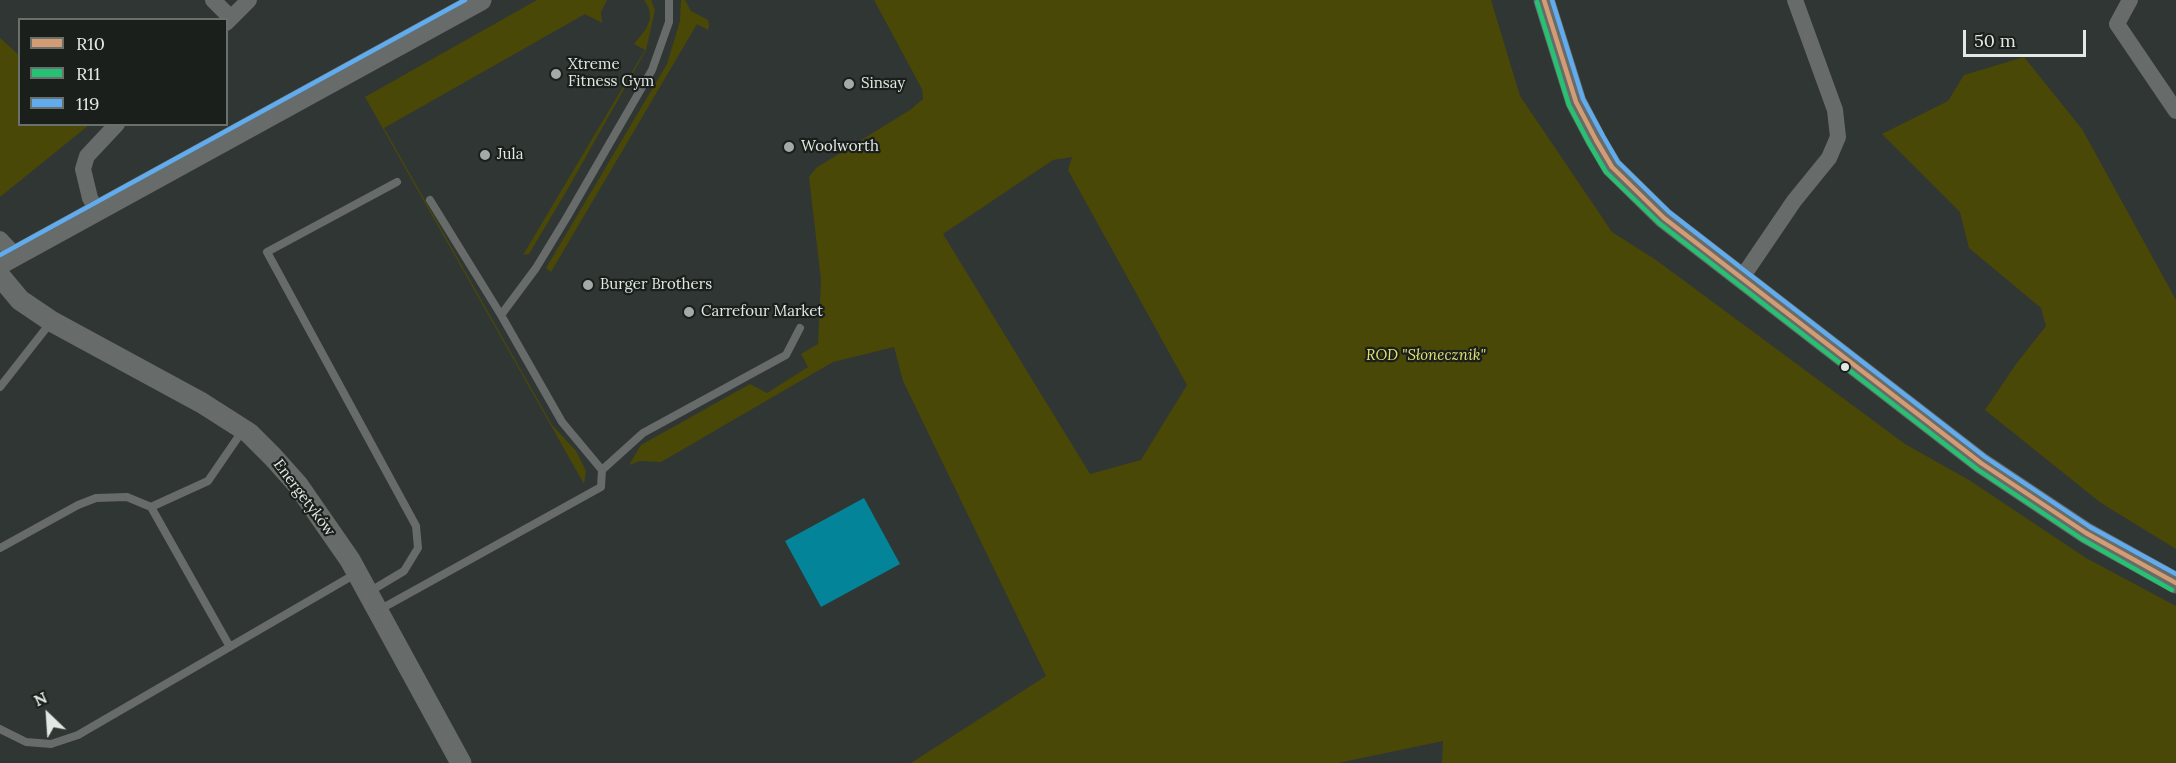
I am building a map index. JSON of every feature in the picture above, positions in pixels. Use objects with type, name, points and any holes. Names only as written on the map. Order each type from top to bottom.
[{"type":"street","points":[[213,0],[227,18]]},
{"type":"street","points":[[229,21],[249,0]]},
{"type":"street","points":[[0,238],[8,260],[481,0]]},
{"type":"street","points":[[1544,0],[1576,102],[1612,167],[1664,218],[2000,477],[2086,533],[2176,583]]},
{"type":"street","points":[[1741,279],[1794,201],[1829,158],[1838,137],[1835,110],[1796,0]]},
{"type":"street","points":[[2130,0],[2117,24],[2176,111]]},
{"type":"street","points":[[97,211],[90,198],[83,169],[87,156],[115,126]]},
{"type":"street","name":"Energetyków","points":[[0,276],[20,300],[51,321],[202,403],[243,429],[273,457],[298,485],[357,573],[461,763]]},
{"type":"lane","points":[[501,315],[536,268],[652,70],[669,22],[669,0]]},
{"type":"lane","points":[[373,601],[404,571],[418,548],[416,526],[267,252],[397,182]]},
{"type":"lane","points":[[373,601],[601,487],[602,470],[562,422],[501,315],[430,200]]},
{"type":"lane","points":[[0,387],[51,321]]},
{"type":"lane","points":[[602,470],[643,433],[786,355],[800,328]]},
{"type":"lane","points":[[151,507],[208,481],[243,429]]},
{"type":"lane","points":[[0,548],[78,505],[96,498],[127,497],[151,507],[230,647]]},
{"type":"lane","points":[[0,729],[26,742],[51,744],[78,735],[357,573]]},
{"type":"green space","points":[[537,0],[607,0],[601,12],[602,23],[585,14],[384,128],[552,425],[576,451],[586,471],[584,484],[365,97]]},
{"type":"green space","points":[[644,0],[651,0],[655,10],[646,50],[529,254],[523,255],[645,50],[634,44],[646,29],[650,19],[649,8]]},
{"type":"green space","points":[[681,0],[685,0],[691,11],[708,20],[708,30],[697,24],[551,272],[546,268],[667,64],[680,21]]},
{"type":"green space","name":"ROD \"Słonecznik\"","points":[[874,0],[1491,0],[1520,96],[1612,232],[1656,260],[1905,444],[1969,480],[2086,558],[2176,606],[2176,763],[1442,763],[1443,741],[1338,763],[911,763],[1046,676],[903,381],[894,347],[833,362],[661,462],[640,461],[629,465],[641,445],[750,384],[767,393],[808,367],[801,354],[818,344],[821,280],[809,177],[816,168],[910,110],[923,99],[922,89]],"holes":[[[1072,157],[1068,170],[1187,385],[1141,460],[1090,474],[943,234],[1053,160]]]},
{"type":"green space","points":[[0,38],[18,54],[18,126],[88,126],[0,197]]},
{"type":"green space","points":[[2024,57],[2082,129],[2176,300],[2176,549],[2101,503],[1985,410],[2016,364],[2046,326],[2041,308],[1969,248],[1960,212],[1882,134],[1948,101],[1964,75]]},
{"type":"water","points":[[864,498],[900,564],[821,607],[785,541]]},
{"type":"transit line","name":"119","points":[[0,255],[465,0]]},
{"type":"transit line","name":"R10","points":[[1544,0],[1576,102],[1596,140],[1612,167],[1664,218],[1981,463],[2086,533],[2176,583]]},
{"type":"transit line","name":"119","points":[[1552,0],[1583,99],[1603,136],[1618,162],[1669,212],[1985,457],[2090,527],[2176,574]]},
{"type":"transit line","name":"R11","points":[[1537,2],[1569,105],[1589,143],[1606,172],[1659,223],[1977,469],[2082,539],[2172,590]]},
{"type":"place","name":"Xtreme Fitness Gym","points":[[556,74]]},
{"type":"place","name":"Sinsay","points":[[849,84]]},
{"type":"place","name":"Woolworth","points":[[789,147]]},
{"type":"place","name":"Jula","points":[[485,155]]},
{"type":"place","name":"Burger Brothers","points":[[588,285]]},
{"type":"place","name":"Carrefour Market","points":[[689,312]]}]
